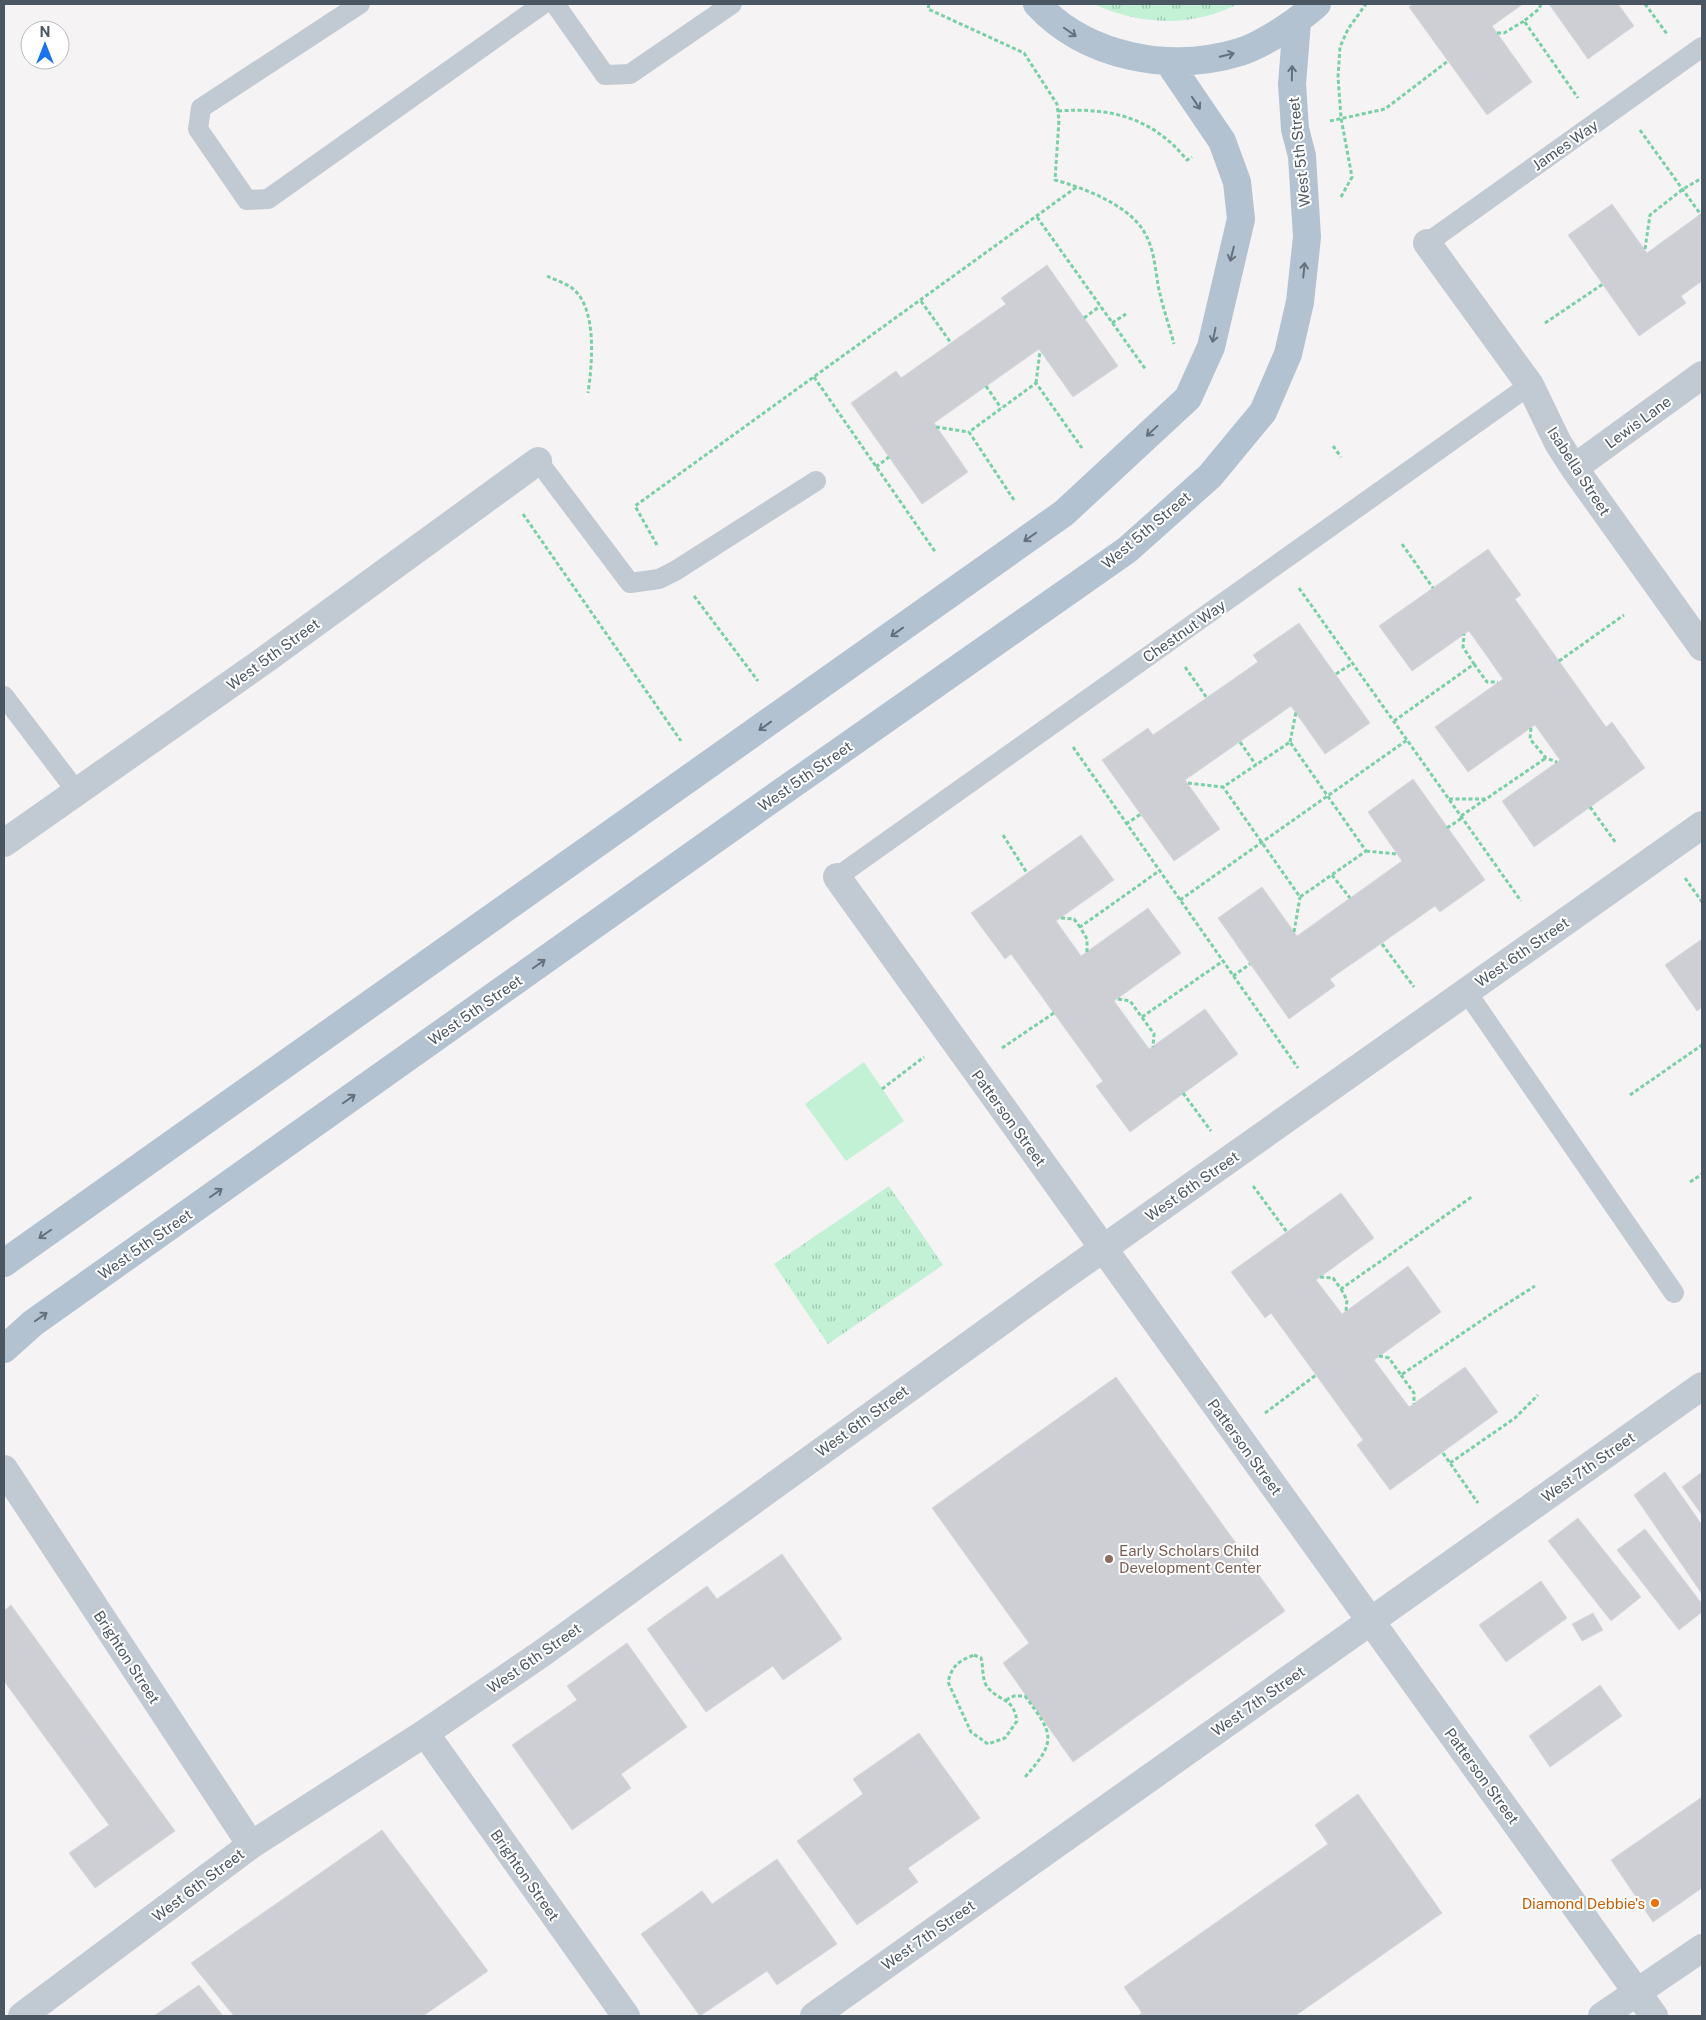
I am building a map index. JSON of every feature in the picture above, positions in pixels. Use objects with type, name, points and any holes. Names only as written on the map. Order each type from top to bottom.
[{"type":"main road","points":[[1037,4],[1049,17],[1078,37],[1110,51],[1169,62],[1205,60],[1242,51],[1297,22],[1317,4]]},
{"type":"main road","name":"West 5th Street","points":[[4,1349],[41,1317],[776,796],[1127,550],[1210,476],[1263,412],[1288,354],[1300,302],[1307,237],[1302,156],[1295,129],[1292,84],[1297,22]]},
{"type":"main road","points":[[4,1263],[1064,513],[1188,398],[1211,347],[1241,219],[1237,182],[1222,141],[1169,62]]},
{"type":"street","name":"Isabella Street","points":[[1427,243],[1530,385],[1558,443],[1574,468],[1702,647]]},
{"type":"street","name":"Lewis Lane","points":[[1574,468],[1702,375]]},
{"type":"street","name":"West 5th Street","points":[[4,843],[504,487],[538,460]]},
{"type":"street","name":"West 6th Street","points":[[22,2016],[251,1844],[425,1733],[541,1654],[1103,1249],[1702,825]]},
{"type":"street","name":"Patterson Street","points":[[837,877],[1654,2016]]},
{"type":"street","name":"West 7th Street","points":[[814,2016],[1702,1386]]},
{"type":"street","name":"Brighton Street","points":[[4,1469],[251,1844]]},
{"type":"street","name":"Brighton Street","points":[[425,1733],[626,2016]]},
{"type":"street","points":[[1602,2016],[1636,1991],[1702,1948]]},
{"type":"lane","points":[[360,4],[202,108],[198,129],[247,200],[268,199],[543,4]]},
{"type":"lane","points":[[555,4],[605,75],[630,74],[732,4]]},
{"type":"lane","name":"James Way","points":[[1427,243],[1702,47]]},
{"type":"lane","name":"Chestnut Way","points":[[837,877],[1530,385]]},
{"type":"lane","points":[[538,460],[630,583],[659,579],[675,571],[816,481]]},
{"type":"lane","points":[[4,696],[77,792]]},
{"type":"lane","points":[[1466,991],[1674,1293]]},
{"type":"path","points":[[929,4],[928,9],[945,19],[1024,53],[1057,104],[1055,180],[1078,186],[1118,206],[1143,230],[1155,260],[1163,303]]},
{"type":"path","points":[[1352,178],[1341,118],[1338,77],[1340,47],[1348,29],[1366,4]]},
{"type":"path","points":[[1497,33],[1504,33],[1524,21],[1539,9],[1541,4]]},
{"type":"path","points":[[1645,4],[1672,41]]},
{"type":"path","points":[[1524,21],[1584,106]]},
{"type":"path","points":[[1341,118],[1385,109],[1448,60]]},
{"type":"path","points":[[1058,111],[1085,109],[1112,112],[1135,120],[1173,142],[1187,160],[1194,156]]},
{"type":"path","points":[[1647,139],[1700,215]]},
{"type":"path","points":[[1645,249],[1650,215],[1683,189],[1702,178]]},
{"type":"path","points":[[661,552],[635,506],[1078,186]]},
{"type":"path","points":[[1037,217],[1146,370]]},
{"type":"path","points":[[547,276],[573,288],[586,309],[590,329],[588,393]]},
{"type":"path","points":[[1545,323],[1603,284]]},
{"type":"path","points":[[921,301],[951,343]]},
{"type":"path","points":[[1084,318],[1100,306]]},
{"type":"path","points":[[1112,323],[1126,314]]},
{"type":"path","points":[[1040,351],[1036,384],[1083,449]]},
{"type":"path","points":[[814,378],[936,553]]},
{"type":"path","points":[[936,427],[969,432],[1036,384]]},
{"type":"path","points":[[986,386],[1002,408]]},
{"type":"path","points":[[969,432],[1014,500]]},
{"type":"path","points":[[1333,446],[1341,456]]},
{"type":"path","points":[[876,467],[889,457]]},
{"type":"path","points":[[504,487],[682,744]]},
{"type":"path","points":[[1402,544],[1433,588]]},
{"type":"path","points":[[693,595],[758,681]]},
{"type":"path","points":[[1313,608],[1521,901]]},
{"type":"path","points":[[1559,661],[1624,615]]},
{"type":"path","points":[[1464,634],[1463,646],[1474,664],[1487,682],[1498,682]]},
{"type":"path","points":[[1336,674],[1353,663]]},
{"type":"path","points":[[1394,721],[1474,664]]},
{"type":"path","points":[[1193,678],[1206,698]]},
{"type":"path","points":[[1188,783],[1223,787],[1256,766],[1290,742],[1296,712]]},
{"type":"path","points":[[1531,728],[1530,739],[1546,758],[1557,762]]},
{"type":"path","points":[[1180,900],[1408,740]]},
{"type":"path","points":[[1240,742],[1256,766]]},
{"type":"path","points":[[1290,742],[1366,850]]},
{"type":"path","points":[[1072,746],[1301,1072]]},
{"type":"path","points":[[1447,828],[1546,758]]},
{"type":"path","points":[[1223,787],[1300,897],[1294,932]]},
{"type":"path","points":[[1449,799],[1486,799]]},
{"type":"path","points":[[1590,807],[1619,847]]},
{"type":"path","points":[[1126,824],[1141,814]]},
{"type":"path","points":[[1003,835],[1027,873]]},
{"type":"path","points":[[1300,897],[1366,850],[1397,854]]},
{"type":"path","points":[[1080,927],[1159,871]]},
{"type":"path","points":[[1681,873],[1702,902]]},
{"type":"path","points":[[1332,875],[1350,898]]},
{"type":"path","points":[[1060,918],[1074,919],[1088,939],[1088,952]]},
{"type":"path","points":[[1382,944],[1417,991]]},
{"type":"path","points":[[1142,1017],[1223,961]]},
{"type":"path","points":[[1234,976],[1250,964]]},
{"type":"path","points":[[1118,999],[1130,1001],[1142,1017],[1154,1034],[1153,1046]]},
{"type":"path","points":[[1002,1048],[1054,1013]]},
{"type":"path","points":[[1630,1095],[1702,1045]]},
{"type":"path","points":[[882,1089],[926,1056]]},
{"type":"path","points":[[1183,1093],[1214,1134]]},
{"type":"path","points":[[1690,1182],[1702,1174]]},
{"type":"path","points":[[1248,1179],[1287,1232]]},
{"type":"path","points":[[1341,1289],[1473,1196]]},
{"type":"path","points":[[1320,1277],[1333,1278],[1347,1300],[1346,1311]]},
{"type":"path","points":[[1401,1375],[1535,1286]]},
{"type":"path","points":[[1380,1356],[1389,1358],[1414,1393],[1414,1404]]},
{"type":"path","points":[[1268,1411],[1316,1375]]},
{"type":"path","points":[[1450,1463],[1515,1418],[1538,1395]]},
{"type":"path","points":[[1443,1452],[1479,1504]]},
{"type":"path","points":[[974,1655],[981,1658],[984,1667],[984,1680],[989,1689],[1006,1700],[1015,1709],[1016,1721],[1005,1738],[988,1744],[972,1732],[958,1706],[948,1682],[952,1668],[961,1660],[974,1655]]},
{"type":"path","points":[[1006,1700],[1014,1696],[1025,1696],[1046,1725],[1048,1738],[1044,1756],[1025,1777]]},
{"type":"green space","points":[[1093,4],[1238,4],[1202,17],[1165,21],[1129,16]]},
{"type":"green space","points":[[864,1062],[904,1121],[846,1161],[805,1104]]},
{"type":"green space","points":[[889,1186],[943,1265],[828,1344],[774,1264]]},
{"type":"building","points":[[1413,4],[1523,4],[1492,26],[1532,82],[1487,115],[1409,7]]},
{"type":"building","points":[[1549,4],[1618,4],[1634,26],[1588,59]]},
{"type":"building","points":[[1612,204],[1647,253],[1702,213],[1702,281],[1681,296],[1686,303],[1639,336],[1568,235]]},
{"type":"building","points":[[1047,265],[1118,366],[1073,397],[1039,349],[934,423],[968,472],[922,504],[851,403],[896,371],[901,378],[1006,304],[1001,298]]},
{"type":"building","points":[[1488,549],[1521,595],[1515,599],[1606,727],[1612,722],[1645,768],[1534,847],[1502,801],[1560,760],[1535,725],[1468,772],[1435,727],[1503,679],[1469,631],[1412,671],[1379,626]]},
{"type":"building","points":[[1299,623],[1370,723],[1325,754],[1291,706],[1185,780],[1220,829],[1174,861],[1102,760],[1148,728],[1153,735],[1258,662],[1253,655]]},
{"type":"building","points":[[1413,779],[1485,880],[1440,912],[1435,906],[1330,979],[1335,986],[1289,1019],[1218,918],[1262,887],[1297,936],[1402,861],[1368,812]]},
{"type":"building","points":[[1081,835],[1114,880],[1056,921],[1081,956],[1148,908],[1181,953],[1114,1001],[1149,1049],[1205,1009],[1238,1054],[1130,1132],[1096,1086],[1103,1081],[1011,954],[1005,959],[971,913]]},
{"type":"building","points":[[1702,939],[1702,1007],[1697,1011],[1665,965]]},
{"type":"building","points":[[1341,1193],[1374,1238],[1316,1280],[1342,1314],[1408,1266],[1441,1312],[1374,1360],[1409,1407],[1465,1367],[1498,1412],[1390,1490],[1357,1445],[1363,1440],[1271,1313],[1265,1318],[1231,1272]]},
{"type":"building","name":"Early Scholars Child Development Center","points":[[1116,1377],[1285,1611],[1073,1762],[1003,1663],[1029,1643],[932,1508]]},
{"type":"building","points":[[1665,1472],[1702,1525],[1702,1594],[1634,1495]]},
{"type":"building","points":[[1702,1472],[1702,1515],[1682,1487]]},
{"type":"building","points":[[1578,1518],[1641,1597],[1611,1621],[1548,1541]]},
{"type":"building","points":[[1645,1529],[1702,1604],[1702,1612],[1679,1630],[1617,1550]]},
{"type":"building","points":[[782,1554],[842,1639],[783,1680],[773,1666],[706,1712],[647,1629],[707,1586],[717,1599]]},
{"type":"building","points":[[1541,1581],[1567,1618],[1506,1662],[1479,1625]]},
{"type":"building","points":[[11,1605],[175,1831],[95,1888],[69,1853],[109,1825],[4,1681],[4,1611]]},
{"type":"building","points":[[1593,1613],[1603,1630],[1582,1641],[1572,1624]]},
{"type":"building","points":[[627,1643],[687,1727],[621,1774],[631,1788],[572,1830],[512,1745],[577,1700],[567,1686]]},
{"type":"building","points":[[1600,1685],[1622,1716],[1550,1767],[1529,1736]]},
{"type":"building","points":[[919,1733],[980,1818],[908,1868],[918,1882],[857,1925],[797,1841],[863,1794],[853,1779]]},
{"type":"building","points":[[1358,1794],[1442,1913],[1295,2016],[1137,2016],[1142,2013],[1124,1987],[1328,1844],[1315,1825]]},
{"type":"building","points":[[1702,1797],[1702,1888],[1653,1922],[1611,1860]]},
{"type":"building","points":[[382,1830],[488,1971],[423,2016],[234,2016],[191,1963]]},
{"type":"building","points":[[777,1859],[837,1944],[777,1985],[767,1971],[700,2016],[641,1934],[702,1891],[712,1904]]},
{"type":"building","points":[[199,1985],[223,2016],[154,2016]]},
{"type":"place","name":"Early Scholars Child Development Center","points":[[1109,1559]]},
{"type":"place","name":"Diamond Debbie's","points":[[1655,1903]]}]
